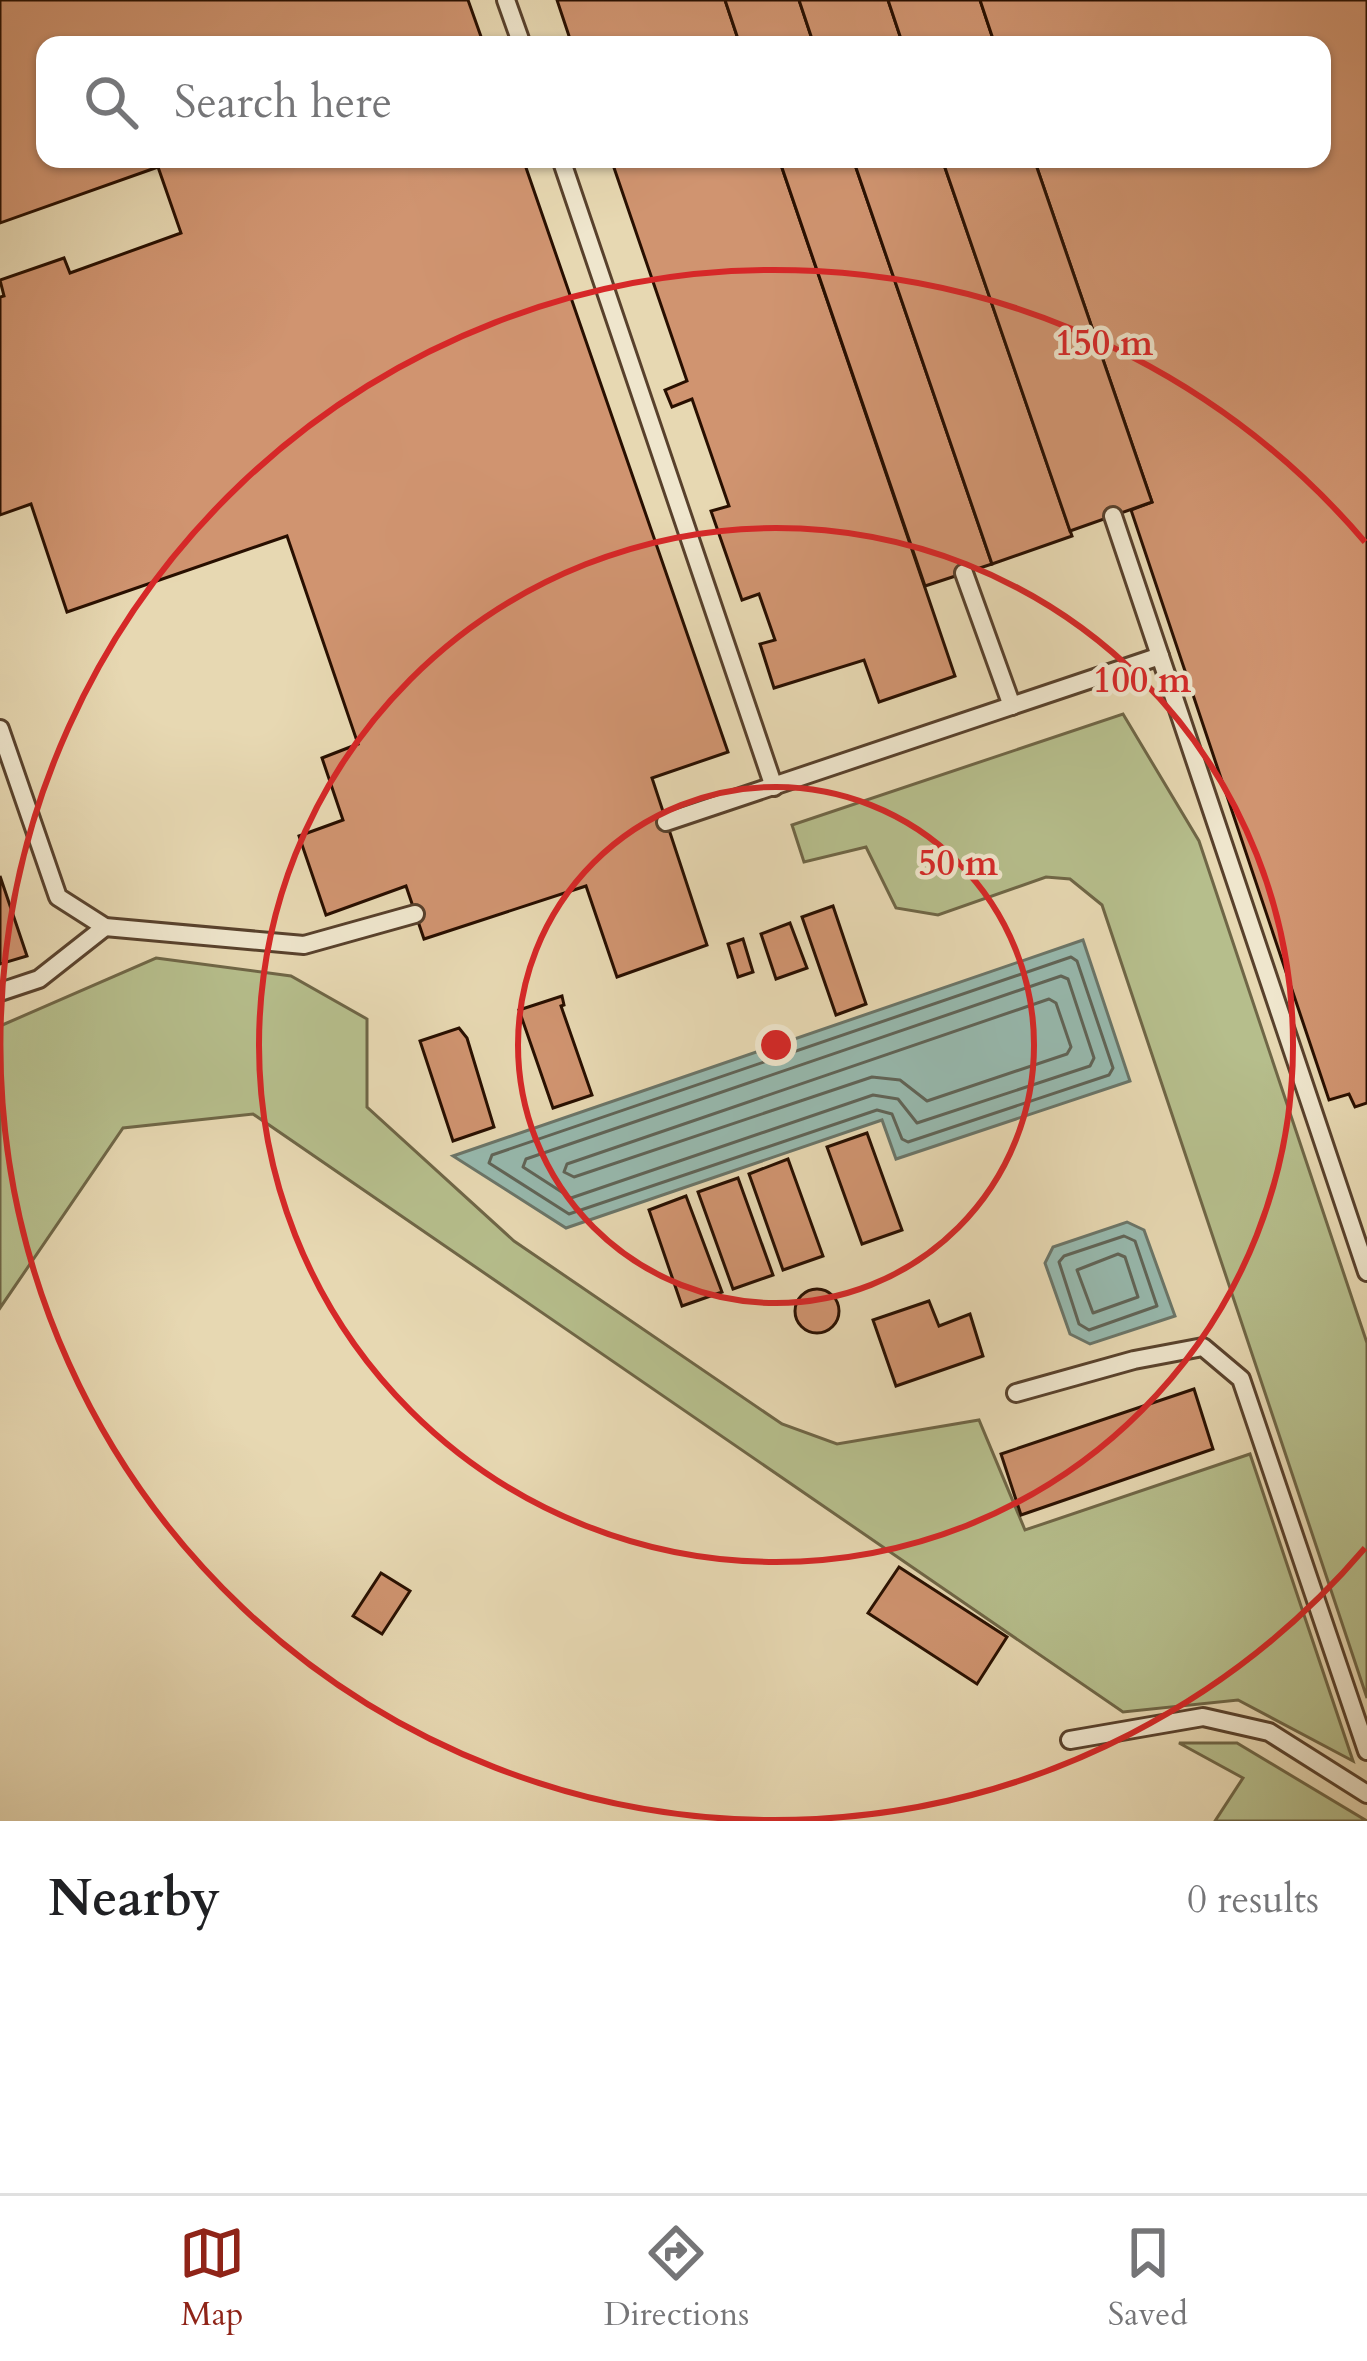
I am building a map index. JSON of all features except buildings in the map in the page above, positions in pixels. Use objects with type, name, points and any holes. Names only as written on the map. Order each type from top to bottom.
[{"type":"lane","points":[[506,0],[519,36]]},
{"type":"lane","points":[[564,168],[774,787]]},
{"type":"lane","points":[[1113,516],[1367,1272]]},
{"type":"lane","points":[[964,573],[1012,706]]},
{"type":"lane","points":[[666,822],[1160,656]]},
{"type":"lane","points":[[0,729],[58,897],[105,927],[304,945],[415,914]]},
{"type":"lane","points":[[0,992],[40,979],[105,927]]},
{"type":"lane","points":[[1016,1393],[1134,1360],[1203,1347],[1241,1379],[1367,1750]]},
{"type":"lane","points":[[1070,1740],[1203,1718],[1269,1732],[1367,1795]]},
{"type":"green space","points":[[1123,714],[1199,841],[1367,1343],[1367,1698],[1102,905],[1070,879],[1046,877],[938,915],[896,908],[866,847],[804,862],[792,825]]},
{"type":"green space","points":[[156,958],[291,976],[367,1019],[367,1107],[514,1241],[782,1424],[837,1444],[979,1420],[1025,1530],[1250,1454],[1353,1761],[1238,1700],[1123,1712],[253,1114],[123,1128],[0,1308],[0,1026]]},
{"type":"green space","points":[[1179,1743],[1237,1743],[1367,1821],[1215,1821],[1243,1778]]},
{"type":"water","points":[[1083,940],[1130,1081],[896,1159],[882,1120],[566,1228],[453,1156]]},
{"type":"water","points":[[1127,1222],[1144,1230],[1175,1316],[1090,1344],[1070,1334],[1045,1263],[1053,1247]]}]
